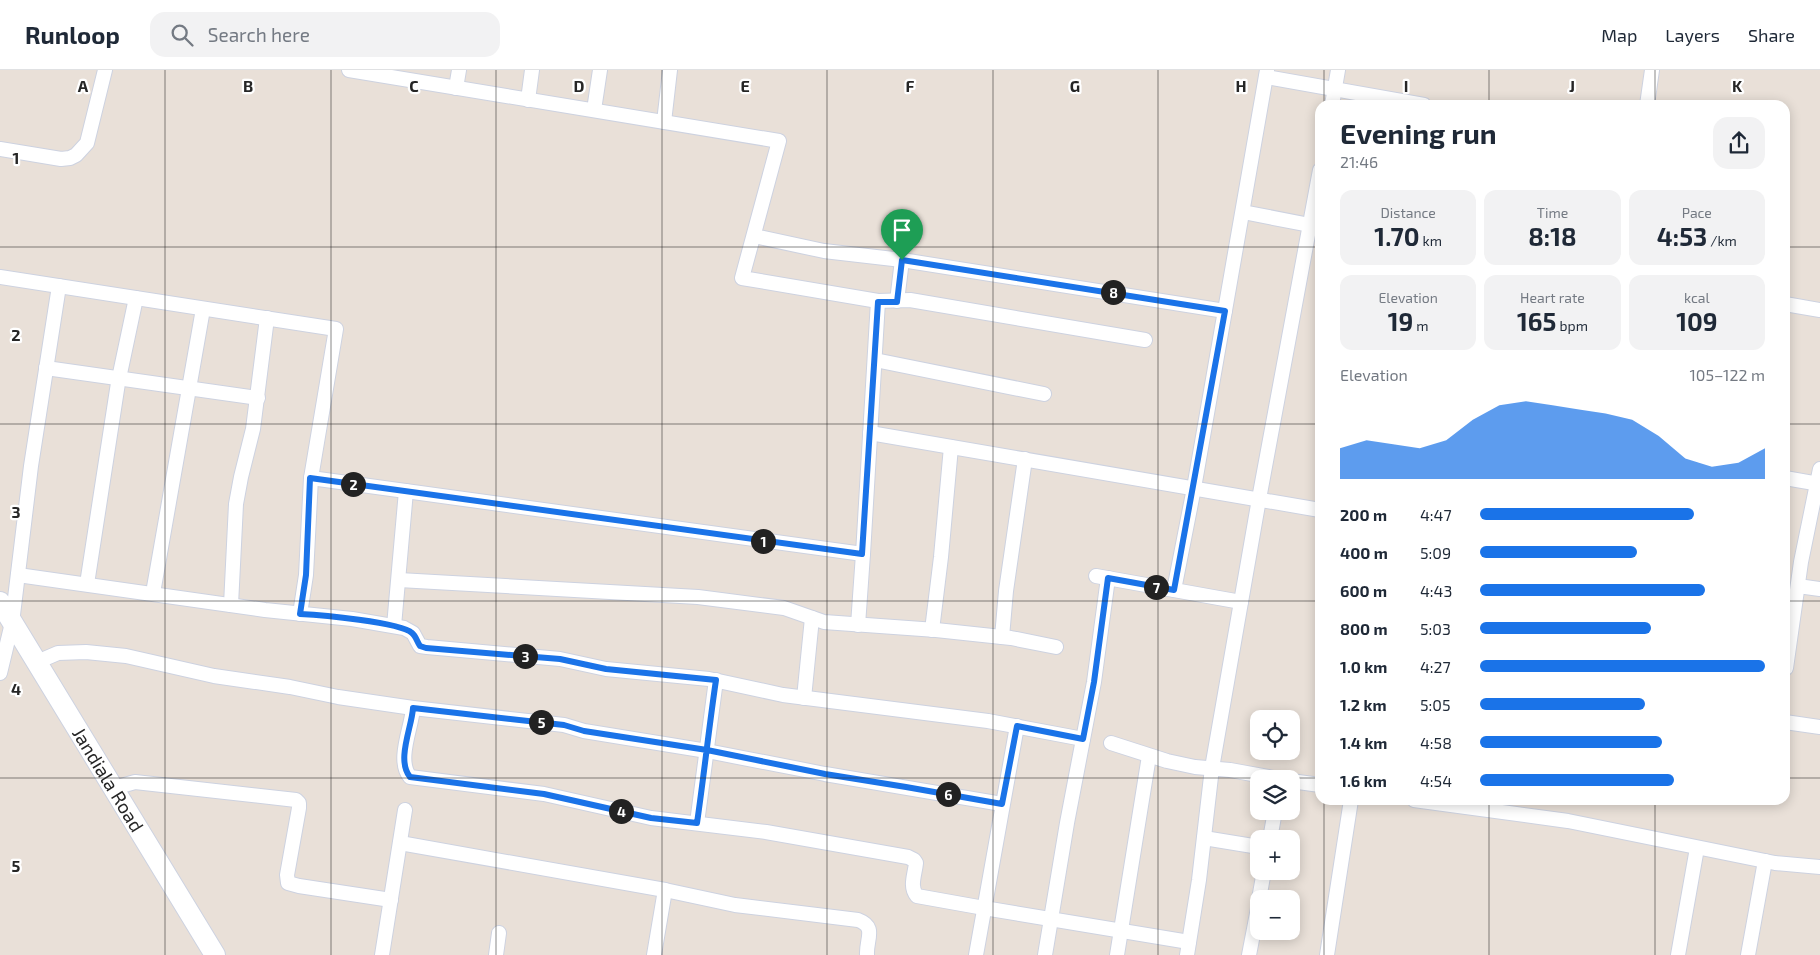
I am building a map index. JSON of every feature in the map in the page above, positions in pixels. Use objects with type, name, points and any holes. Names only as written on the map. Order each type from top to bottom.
[{"type":"main road","name":"Jandiala Road","points":[[0,602],[215,955]]},
{"type":"street","points":[[0,149],[61,159],[70,158],[76,154],[87,143],[104,70]]},
{"type":"street","points":[[349,70],[779,141],[742,278],[878,302],[910,300],[1145,340]]},
{"type":"street","points":[[456,88],[459,70]]},
{"type":"street","points":[[528,100],[532,70]]},
{"type":"street","points":[[594,110],[600,70]]},
{"type":"street","points":[[664,122],[670,70]]},
{"type":"street","points":[[1333,100],[1338,70]]},
{"type":"street","points":[[1648,100],[1652,70]]},
{"type":"street","points":[[1174,590],[1194,488],[1267,74],[1396,100]]},
{"type":"street","points":[[413,708],[412,721],[406,739],[405,763],[410,777],[544,794],[651,818],[697,823],[908,857],[916,863],[913,884],[914,892],[917,896],[1121,930],[1188,948],[1199,880],[1212,768],[1241,602],[1315,226],[1243,212]]},
{"type":"street","points":[[754,236],[824,251],[902,260],[1225,311]]},
{"type":"street","points":[[897,302],[902,260]]},
{"type":"street","points":[[0,277],[336,329],[310,478],[306,575],[300,614]]},
{"type":"street","points":[[0,673],[12,623],[31,466],[59,286]]},
{"type":"street","points":[[87,584],[118,378],[136,298]]},
{"type":"street","points":[[858,625],[878,302]]},
{"type":"street","points":[[1790,305],[1820,310]]},
{"type":"street","points":[[153,593],[203,308]]},
{"type":"street","points":[[231,605],[236,504],[253,429],[267,318]]},
{"type":"street","points":[[875,360],[1044,394]]},
{"type":"street","points":[[46,368],[258,398]]},
{"type":"street","points":[[870,433],[1315,509]]},
{"type":"street","points":[[932,630],[941,558],[951,446]]},
{"type":"street","points":[[1002,637],[1006,590],[1025,459]]},
{"type":"street","points":[[1790,641],[1798,586],[1819,484],[1820,469]]},
{"type":"street","points":[[310,478],[862,554]]},
{"type":"street","points":[[1790,479],[1819,484]]},
{"type":"street","points":[[394,626],[406,491]]},
{"type":"street","points":[[18,575],[300,614],[352,618],[404,628],[413,633],[420,646],[426,648],[560,659],[606,669],[716,680],[804,698],[1017,726],[1083,739]]},
{"type":"street","points":[[1045,955],[1067,823],[1094,682],[1102,577],[1241,602]]},
{"type":"street","points":[[399,580],[698,597],[784,608],[824,622],[1002,637],[1056,647]]},
{"type":"street","points":[[1798,586],[1820,589]]},
{"type":"street","points":[[804,698],[812,618]]},
{"type":"street","points":[[37,662],[58,653],[86,652],[126,656],[214,676],[290,687],[338,697],[413,708],[564,725],[584,731],[707,750],[825,774],[1002,804]]},
{"type":"street","points":[[697,823],[716,680]]},
{"type":"street","points":[[1790,723],[1820,728]]},
{"type":"street","points":[[976,955],[1017,726]]},
{"type":"street","points":[[1111,743],[1149,756],[1195,767],[1250,774]]},
{"type":"street","points":[[1117,955],[1149,756]]},
{"type":"street","points":[[114,788],[134,782],[296,800],[299,803],[299,808],[287,875],[288,882],[299,886],[391,900]]},
{"type":"street","points":[[1300,782],[1315,784]]},
{"type":"street","points":[[1327,955],[1350,805]]},
{"type":"street","points":[[1449,805],[1568,822],[1765,861],[1820,867]]},
{"type":"street","points":[[382,955],[405,810]]},
{"type":"street","points":[[1204,838],[1250,846]]},
{"type":"street","points":[[400,843],[665,890],[735,905],[858,920],[865,923],[870,930],[867,955]]},
{"type":"street","points":[[1678,955],[1698,848]]},
{"type":"street","points":[[1748,955],[1765,861]]},
{"type":"street","points":[[654,955],[665,890]]},
{"type":"street","points":[[496,955],[499,933]]},
{"type":"street","points":[[1249,955],[1252,940]]},
{"type":"route","points":[[902,260],[897,302],[878,302],[862,554],[310,478],[306,575],[300,614],[352,618],[404,628],[413,633],[420,646],[426,648],[560,659],[606,669],[716,680],[710,719],[707,750],[697,823],[651,818],[544,794],[410,777],[405,763],[406,739],[413,717],[413,708],[564,725],[584,731],[707,750],[825,774],[1002,804],[1017,726],[1083,739],[1094,682],[1108,578],[1174,590],[1225,311],[902,260]]}]
